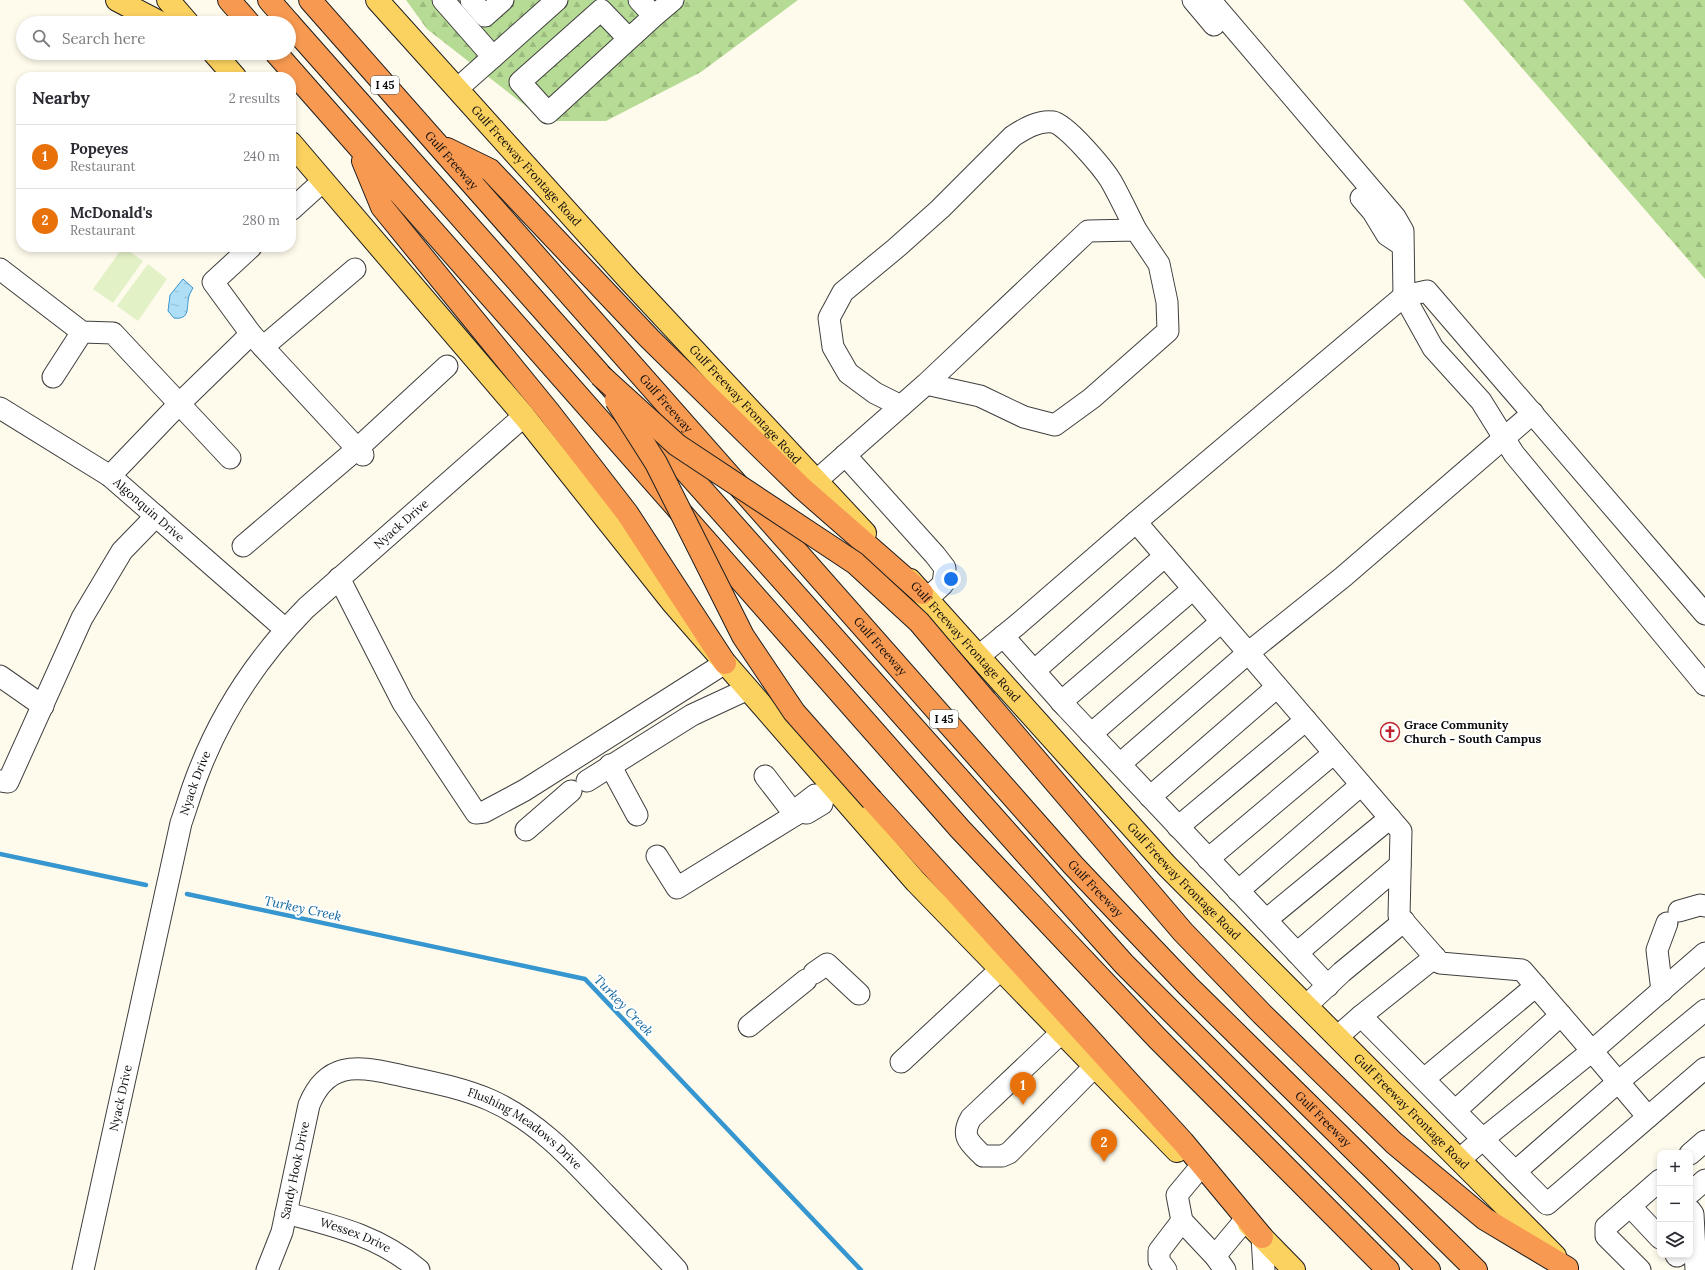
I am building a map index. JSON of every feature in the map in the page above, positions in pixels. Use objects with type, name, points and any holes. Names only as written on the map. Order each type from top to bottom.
[{"type":"highway","points":[[229,0],[243,16]]},
{"type":"highway","points":[[269,0],[283,16]]},
{"type":"highway","name":"Gulf Freeway","points":[[310,0],[1073,865],[1188,986],[1476,1270]]},
{"type":"highway","points":[[296,31],[1124,964],[1429,1270]]},
{"type":"highway","points":[[282,60],[293,72]]},
{"type":"highway","points":[[296,76],[960,829],[1157,1038],[1388,1270]]},
{"type":"highway","points":[[437,144],[490,170],[650,339],[802,488],[925,596]]},
{"type":"highway","points":[[357,145],[382,207],[548,412],[627,514],[725,663]]},
{"type":"highway","points":[[600,375],[676,445],[854,563],[920,622],[1183,932],[1273,1025],[1394,1143],[1485,1219],[1568,1269]]},
{"type":"highway","points":[[600,375],[656,462],[743,636],[794,712],[1183,1142],[1262,1237]]},
{"type":"main road","points":[[117,0],[148,16]]},
{"type":"main road","points":[[168,0],[182,16]]},
{"type":"main road","name":"Gulf Freeway Frontage Road","points":[[377,0],[628,279],[925,596],[1167,866],[1568,1269]]},
{"type":"main road","points":[[220,60],[231,72]]},
{"type":"main road","points":[[296,149],[524,416],[672,602],[748,689],[829,792],[1294,1270]]},
{"type":"street","points":[[443,0],[493,57]]},
{"type":"street","points":[[471,0],[485,16],[503,0]]},
{"type":"street","points":[[457,89],[557,0]]},
{"type":"street","points":[[639,0],[654,16]]},
{"type":"street","points":[[629,39],[601,10],[520,82],[548,113],[673,0]]},
{"type":"street","points":[[1205,5],[1395,218],[1403,231],[1402,245],[1404,296],[1433,348],[1481,401],[1505,436],[1514,454],[1705,684]]},
{"type":"street","points":[[901,406],[875,392],[848,373],[833,347],[829,318],[843,292],[896,249],[940,209],[1013,136],[1036,124],[1053,122],[1070,132],[1110,180],[1136,230],[1159,264],[1167,302],[1168,331],[1092,398],[1055,425],[1024,417],[980,396],[926,384]]},
{"type":"street","points":[[296,205],[323,181]]},
{"type":"street","points":[[816,480],[926,384],[1088,231],[1136,230]]},
{"type":"street","points":[[246,252],[213,282],[257,341],[360,452]]},
{"type":"street","points":[[110,476],[179,404],[257,341],[355,269]]},
{"type":"street","points":[[0,270],[82,332],[113,333],[230,458]]},
{"type":"street","points":[[978,656],[1404,296],[1427,291],[1705,614]]},
{"type":"street","points":[[53,377],[82,332]]},
{"type":"street","points":[[243,546],[360,452],[447,366]]},
{"type":"street","name":"Algonquin Drive","points":[[0,408],[110,476],[285,629]]},
{"type":"street","points":[[1120,764],[1248,653],[1343,577],[1533,413]]},
{"type":"street","name":"Nyack Drive","points":[[83,1270],[181,823],[198,771],[224,718],[257,664],[285,629],[339,578],[524,416]]},
{"type":"street","points":[[845,455],[945,568],[943,584],[925,596]]},
{"type":"street","points":[[0,781],[8,782],[82,618],[122,551],[156,516]]},
{"type":"street","points":[[1136,522],[1401,831],[1400,916],[1440,963],[1522,970],[1648,1117]]},
{"type":"street","points":[[1034,672],[1165,556]]},
{"type":"street","points":[[339,578],[403,703],[476,813],[484,812],[525,790],[725,663]]},
{"type":"street","points":[[1061,702],[1193,589]]},
{"type":"street","points":[[1091,734],[1222,622]]},
{"type":"street","points":[[1003,636],[1061,702],[1328,986]]},
{"type":"street","points":[[0,676],[43,706]]},
{"type":"street","points":[[1150,797],[1277,687]]},
{"type":"street","points":[[526,830],[579,786],[610,765],[692,715],[748,689]]},
{"type":"street","points":[[1178,827],[1306,720]]},
{"type":"street","points":[[1208,859],[1334,753]]},
{"type":"street","points":[[610,765],[637,815]]},
{"type":"street","points":[[765,776],[797,813]]},
{"type":"street","points":[[1238,891],[1361,785]]},
{"type":"street","points":[[657,856],[676,888],[797,813],[802,805],[815,795],[829,792]]},
{"type":"street","points":[[1266,920],[1390,818]]},
{"type":"street","points":[[1297,953],[1400,865]]},
{"type":"street","points":[[1662,991],[1657,950],[1673,917],[1700,905],[1705,906]]},
{"type":"street","points":[[1306,1006],[1404,921]]},
{"type":"street","points":[[1459,1160],[1592,1051],[1705,953]]},
{"type":"street","points":[[1338,1038],[1361,1016],[1435,957]]},
{"type":"street","points":[[749,1026],[827,964],[858,994]]},
{"type":"street","points":[[901,1062],[1001,969]]},
{"type":"street","points":[[1424,1079],[1536,986]]},
{"type":"street","points":[[1516,1172],[1618,1082],[1705,1010]]},
{"type":"street","points":[[1455,1111],[1561,1015]]},
{"type":"street","points":[[1361,1016],[1547,1204],[1705,1068]]},
{"type":"street","points":[[1062,1032],[975,1114],[967,1124],[966,1136],[969,1142],[983,1156],[1002,1156],[1009,1153],[1095,1066]]},
{"type":"street","name":"Flushing Meadows Drive","points":[[330,1075],[346,1069],[374,1069],[454,1088],[490,1100],[507,1109],[526,1120],[558,1145],[677,1270]]},
{"type":"street","name":"Sandy Hook Drive","points":[[267,1270],[282,1232],[309,1105],[318,1086],[330,1075]]},
{"type":"street","points":[[1693,1151],[1705,1141]]},
{"type":"street","points":[[1197,1171],[1177,1195],[1182,1221],[1220,1263],[1245,1220]]},
{"type":"street","points":[[1693,1190],[1705,1180]]},
{"type":"street","points":[[1640,1270],[1606,1236],[1606,1227],[1657,1183]]},
{"type":"street","points":[[1630,1206],[1657,1235]]},
{"type":"street","name":"Wessex Drive","points":[[286,1213],[358,1233],[394,1250],[419,1270]]},
{"type":"street","points":[[1693,1213],[1696,1270]]},
{"type":"street","points":[[1166,1270],[1159,1261],[1159,1251],[1182,1221]]},
{"type":"street","points":[[1262,1237],[1264,1270]]},
{"type":"green space","points":[[406,0],[798,0],[701,72],[606,121],[545,121],[427,29]]},
{"type":"green space","points":[[1463,0],[1705,0],[1705,279]]},
{"type":"green space","points":[[119,252],[130,252],[143,261],[113,303],[93,289]]},
{"type":"green space","points":[[148,264],[167,279],[138,321],[117,306]]},
{"type":"water","points":[[183,279],[193,288],[189,296],[187,312],[183,317],[174,318],[168,311],[170,295]]},
{"type":"waterway","name":"Turkey Creek","points":[[0,854],[146,885]]},
{"type":"waterway","name":"Turkey Creek","points":[[187,894],[585,979],[861,1270]]},
{"type":"place","name":"Grace Community Church - South Campus","points":[[1390,732]]},
{"type":"place","name":"Popeyes","points":[[1023,1105]]},
{"type":"place","name":"McDonald's","points":[[1104,1162]]}]
